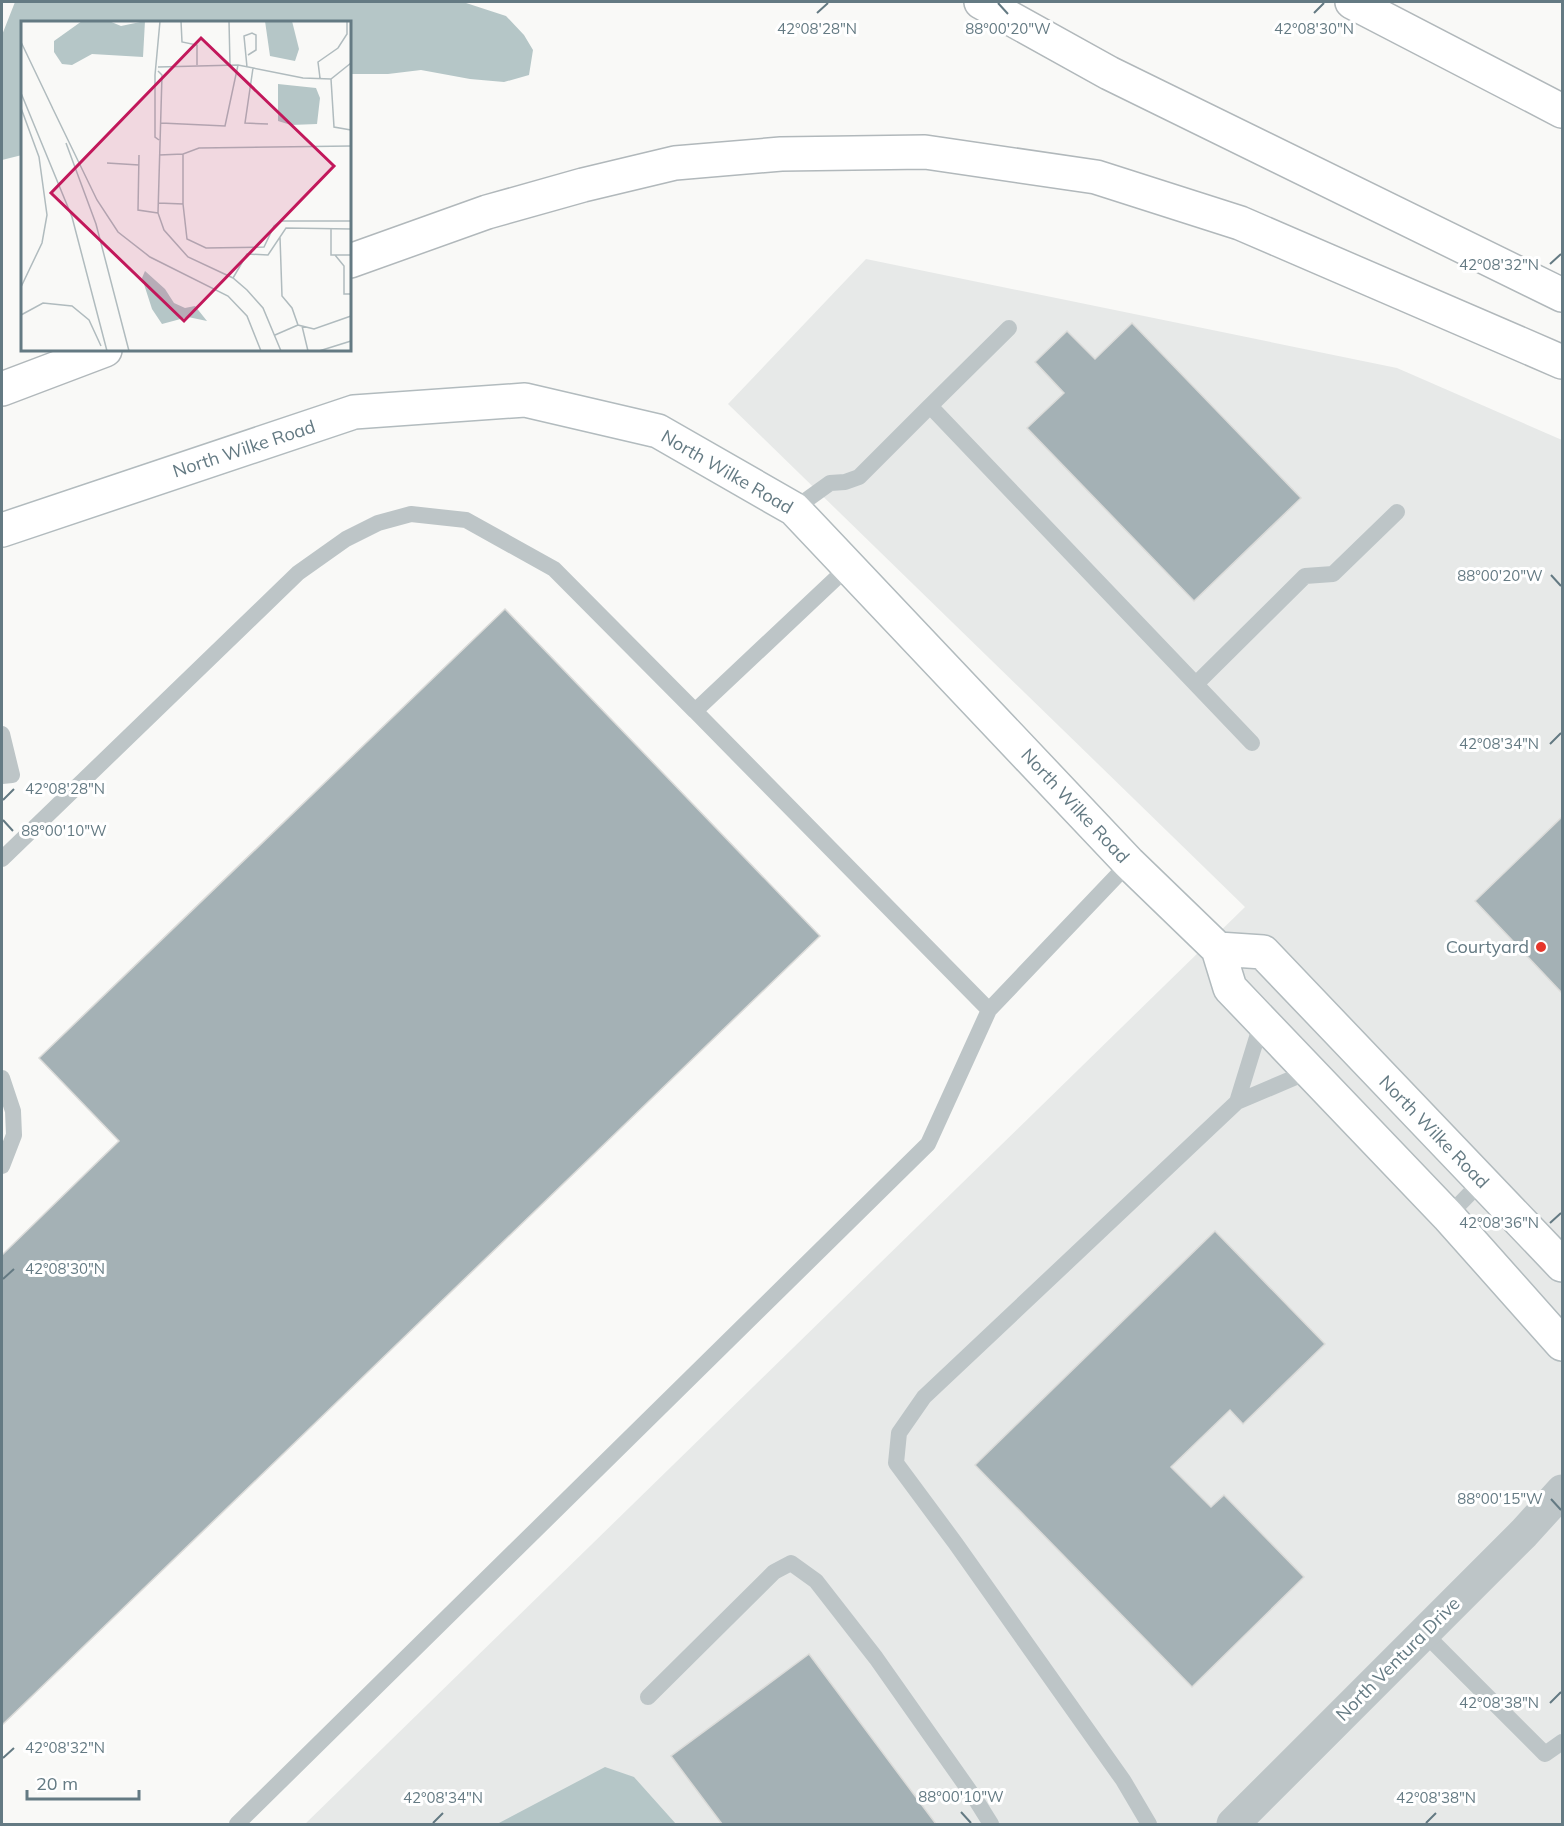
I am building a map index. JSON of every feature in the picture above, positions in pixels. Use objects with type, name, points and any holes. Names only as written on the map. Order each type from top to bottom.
[{"type":"main road","points":[[981,2],[1109,73],[1563,295]]},
{"type":"main road","points":[[1352,2],[1563,111]]},
{"type":"main road","points":[[351,261],[487,212],[583,185],[675,163],[781,154],[925,152],[1096,177],[1240,223],[1563,362]]},
{"type":"main road","points":[[2,388],[102,351]]},
{"type":"main road","name":"North Wilke Road","points":[[2,530],[354,412],[525,400],[658,430],[794,509],[1128,863],[1218,949],[1230,988],[1448,1216],[1563,1344]]},
{"type":"main road","name":"North Wilke Road","points":[[1218,949],[1263,952],[1563,1265]]},
{"type":"street","name":"North Ventura Drive","points":[[1233,1824],[1524,1533],[1563,1491]]},
{"type":"lane","points":[[794,509],[830,483],[845,482],[859,477],[1009,328]]},
{"type":"lane","points":[[930,406],[1252,743]]},
{"type":"lane","points":[[1196,684],[1305,576],[1333,574],[1397,512]]},
{"type":"lane","points":[[2,859],[298,573],[346,539],[378,523],[411,514],[466,520],[554,569],[989,1010]]},
{"type":"lane","points":[[695,711],[849,566]]},
{"type":"lane","points":[[2,734],[12,775],[2,776]]},
{"type":"lane","points":[[237,1824],[928,1144],[989,1010],[1128,863]]},
{"type":"lane","points":[[1237,1102],[1262,1021]]},
{"type":"lane","points":[[1149,1824],[1123,1780],[896,1463],[899,1433],[924,1397],[1237,1102],[1310,1071]]},
{"type":"lane","points":[[2,1078],[13,1111],[15,1135],[2,1166]]},
{"type":"lane","points":[[1448,1216],[1481,1182]]},
{"type":"lane","points":[[648,1697],[774,1572],[791,1563],[816,1581],[876,1658],[992,1824]]},
{"type":"lane","points":[[1424,1633],[1545,1754],[1563,1742]]},
{"type":"shaded area","points":[[15,2],[463,2],[506,16],[524,35],[533,50],[529,75],[504,82],[470,79],[421,70],[388,74],[351,74],[351,21],[21,21],[21,155],[2,160],[2,35]]},
{"type":"shaded area","points":[[866,259],[1397,368],[1562,440],[1562,1824],[305,1824],[1245,907],[728,404]]},
{"type":"shaded area","points":[[605,1767],[634,1777],[676,1824],[497,1824]]},
{"type":"building","points":[[1132,323],[1301,498],[1194,601],[1027,428],[1064,393],[1035,362],[1067,331],[1095,359]]},
{"type":"building","points":[[505,609],[820,936],[2,1725],[2,1255],[119,1141],[39,1058]]},
{"type":"building","name":"Courtyard","points":[[1562,817],[1562,993],[1475,901]]},
{"type":"building","points":[[1215,1231],[1325,1344],[1243,1424],[1230,1410],[1171,1467],[1211,1507],[1224,1495],[1304,1577],[1192,1687],[975,1465]]},
{"type":"building","points":[[809,1654],[936,1824],[722,1824],[671,1756]]},
{"type":"place","name":"Courtyard","points":[[1541,947]]}]
